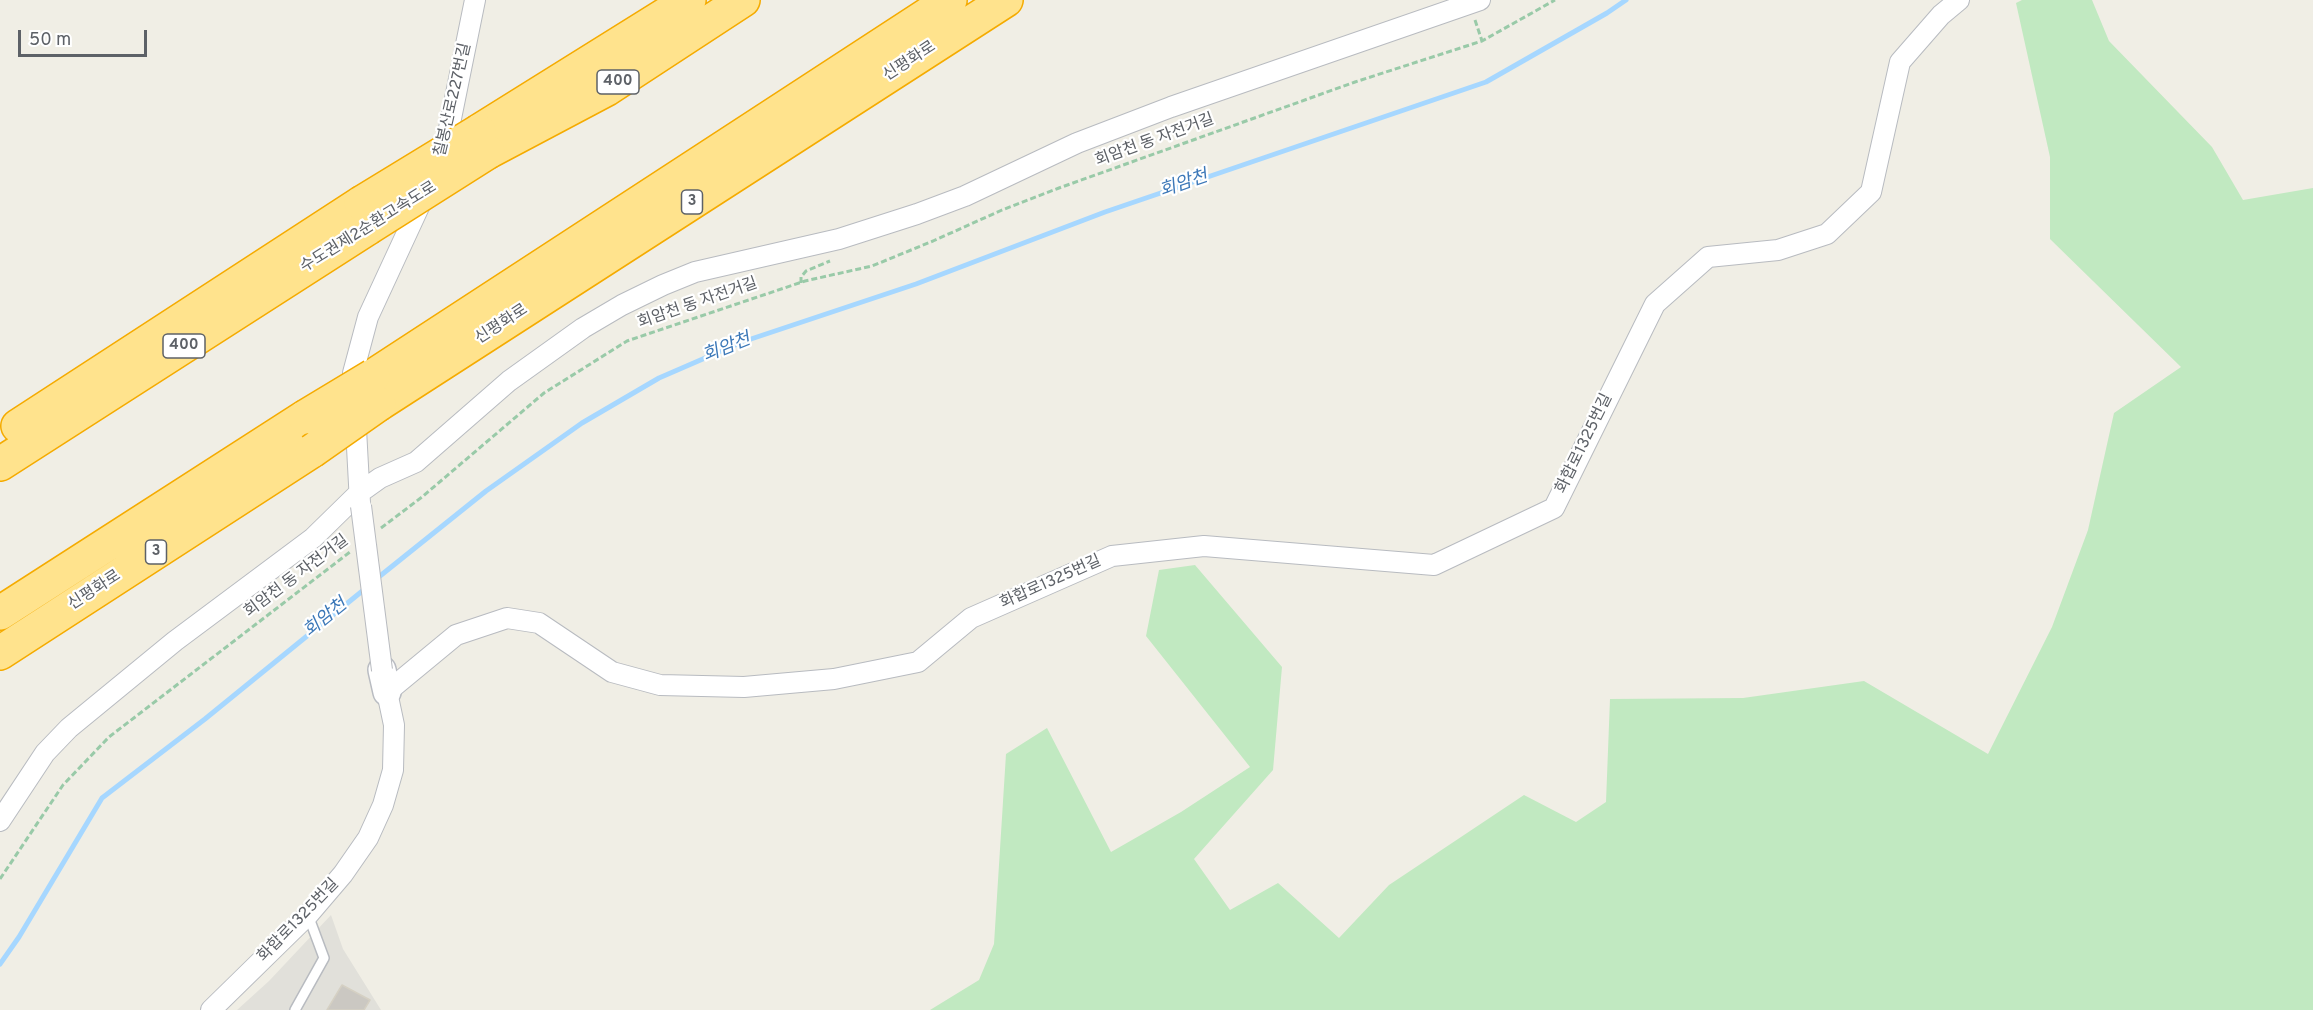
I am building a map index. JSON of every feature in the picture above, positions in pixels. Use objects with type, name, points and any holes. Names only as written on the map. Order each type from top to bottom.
[{"type":"highway","name":"수도권제2순환고속도로","points":[[0,437],[483,142],[689,0]]},
{"type":"highway","name":"수도권제2순환고속도로","points":[[483,142],[607,89],[743,0]]},
{"type":"highway","name":"신평화로","points":[[0,653],[312,450],[376,390],[950,0]]},
{"type":"highway","name":"신평화로","points":[[0,613],[305,417],[376,390],[1006,0]]},
{"type":"highway","name":"수도권제2순환고속도로","points":[[0,464],[364,215]]},
{"type":"street","name":"칠봉산로227번길","points":[[384,681],[360,500],[353,373],[368,317],[446,149],[475,0]]},
{"type":"street","points":[[0,822],[45,753],[69,728],[175,641],[313,538],[360,500],[380,478],[416,462],[509,381],[583,328],[663,285],[696,272],[839,239],[917,214],[965,196],[1077,143],[1150,115],[1480,0]]},
{"type":"street","name":"화합로1325번길","points":[[211,1010],[308,915],[343,874],[368,838],[383,805],[393,770],[394,725],[384,681],[456,635],[507,618],[539,623],[612,672],[660,685],[744,687],[834,679],[918,662],[971,618],[1112,556],[1204,546],[1434,565],[1554,508],[1655,304],[1708,257],[1778,250],[1827,234],[1871,192],[1900,62],[1941,15],[1959,0]]},
{"type":"lane","points":[[295,1010],[324,958],[308,915]]},
{"type":"path","name":"회암천 동 자전거길","points":[[376,532],[422,497],[544,393],[627,341],[805,281],[872,266],[1059,188],[1355,82],[1482,41],[1555,0]]},
{"type":"path","name":"회암천 동 자전거길","points":[[0,879],[21,844],[63,785],[109,737],[357,546]]},
{"type":"shaded area","points":[[331,915],[343,949],[381,1010],[237,1010],[269,981]]},
{"type":"green space","points":[[2022,0],[2092,0],[2109,41],[2212,147],[2243,200],[2313,188],[2313,1010],[930,1010],[979,980],[994,944],[1006,754],[1047,728],[1111,852],[1181,812],[1250,767],[1146,636],[1159,570],[1195,565],[1282,667],[1273,770],[1194,859],[1230,910],[1278,883],[1339,938],[1389,885],[1524,795],[1576,822],[1606,802],[1610,699],[1743,698],[1864,681],[1988,754],[2052,627],[2088,530],[2114,413],[2181,367],[2050,239],[2050,157],[2016,3]]},
{"type":"building","points":[[342,985],[370,1000],[364,1010],[327,1010]]},
{"type":"waterway","name":"회암천","points":[[375,580],[486,491],[582,423],[659,378],[742,342],[916,284],[1105,212],[1486,82],[1626,0]]},
{"type":"waterway","name":"회암천","points":[[0,964],[19,937],[102,798],[205,719],[366,588]]}]
